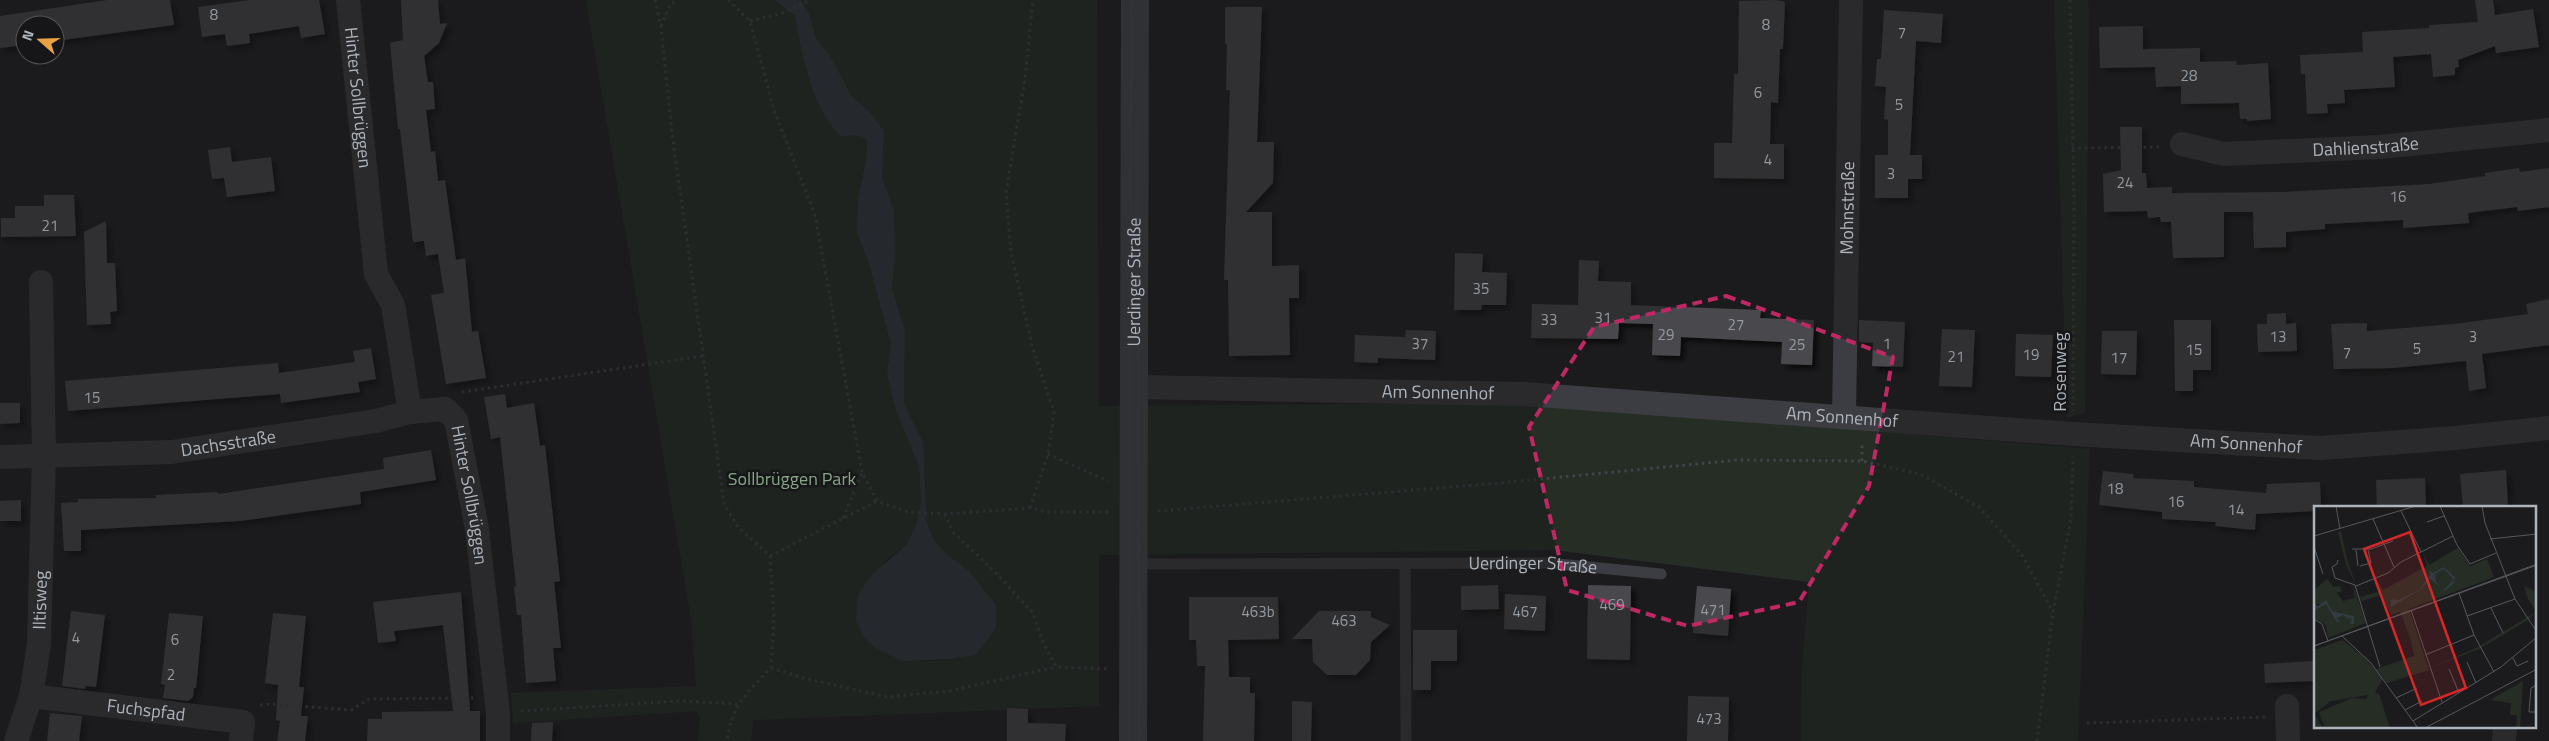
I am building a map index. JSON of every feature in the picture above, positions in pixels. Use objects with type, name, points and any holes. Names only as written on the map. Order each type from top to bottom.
[{"type":"main road","name":"Uerdinger Straße","points":[[1133,741],[1134,0]]},
{"type":"street","name":"Hinter Sollbrüggen","points":[[348,0],[376,274],[393,305],[419,411],[445,409],[456,420],[477,529],[497,706],[498,741]]},
{"type":"street","name":"Mohnstraße","points":[[1844,416],[1852,0]]},
{"type":"street","name":"Dahlienstraße","points":[[2182,144],[2224,154],[2380,147],[2549,130]]},
{"type":"street","points":[[41,282],[44,456]]},
{"type":"street","name":"Am Sonnenhof","points":[[1134,387],[1523,394],[2073,434],[2320,448],[2455,438],[2549,428]]},
{"type":"street","name":"Dachsstraße","points":[[0,457],[172,452],[376,421],[419,411]]},
{"type":"street","name":"Iltisweg","points":[[16,741],[31,696],[39,644],[44,456]]},
{"type":"street","name":"Fuchspfad","points":[[31,696],[242,731]]},
{"type":"street","points":[[2287,711],[2288,741]]},
{"type":"street","points":[[2504,741],[2506,728]]},
{"type":"lane","name":"Uerdinger Straße","points":[[1133,564],[1548,563],[1661,574]]},
{"type":"lane","points":[[1405,564],[1406,741]]},
{"type":"path","points":[[655,0],[661,27],[672,133],[724,504],[739,528],[770,556],[774,618],[771,668],[737,704],[729,726],[727,741]]},
{"type":"path","points":[[661,27],[670,5],[677,0]]},
{"type":"path","points":[[728,0],[750,21],[774,110],[815,215],[862,472],[877,501],[908,512],[945,514],[1030,508],[1048,512],[1134,502],[1500,483],[1738,460],[1862,461],[1920,474],[1979,507],[2022,555],[2052,612]]},
{"type":"path","points":[[750,21],[782,13],[811,0]]},
{"type":"path","points":[[1030,508],[1048,454],[1054,412],[1032,346],[1013,260],[1006,192],[1025,79],[1033,0]]},
{"type":"path","name":"Rosenweg","points":[[2037,741],[2052,612],[2072,520],[2074,202],[2070,0]]},
{"type":"path","points":[[2072,148],[2158,147],[2182,144]]},
{"type":"path","points":[[419,411],[453,394],[478,389],[703,356]]},
{"type":"path","points":[[1048,454],[1134,502]]},
{"type":"path","points":[[843,518],[862,472]]},
{"type":"path","points":[[770,556],[877,501]]},
{"type":"path","points":[[945,514],[953,532],[995,572],[1033,613],[1042,640],[1056,666]]},
{"type":"path","points":[[771,668],[800,677],[887,697],[950,691],[1056,666],[1133,670]]},
{"type":"path","points":[[242,731],[248,707],[274,704],[351,710],[369,699],[497,706],[680,701],[737,704]]},
{"type":"path","points":[[2086,723],[2287,711]]},
{"type":"highlighted area","points":[[1726,296],[1893,357],[1869,486],[1799,602],[1688,626],[1567,590],[1529,427],[1594,327]]},
{"type":"green space","name":"Sollbrüggen Park","points":[[586,0],[775,0],[795,16],[809,80],[822,110],[831,124],[841,137],[854,135],[866,138],[867,155],[858,199],[857,233],[868,261],[891,344],[887,373],[919,466],[921,502],[916,526],[906,545],[886,560],[865,639],[890,655],[903,659],[931,661],[975,655],[968,570],[945,553],[931,537],[927,522],[923,442],[904,403],[905,331],[892,288],[895,256],[894,210],[882,178],[884,131],[870,112],[851,96],[830,55],[816,39],[810,16],[801,0],[1097,0],[1099,406],[1523,403],[2090,449],[2078,741],[1801,741],[1802,667],[1809,582],[1553,550],[1099,555],[1099,706],[753,720],[751,741],[698,741],[700,719],[697,711],[513,723],[511,693],[696,686],[691,619]]},
{"type":"green space","points":[[2054,0],[2088,0],[2089,11],[2085,412],[2067,418]]},
{"type":"shaded area","points":[[775,0],[801,0],[810,16],[816,39],[830,55],[851,96],[870,112],[884,131],[882,178],[894,210],[895,256],[892,288],[905,331],[904,403],[923,442],[927,522],[932,537],[945,553],[968,570],[996,605],[996,628],[975,655],[949,659],[903,661],[876,648],[865,639],[856,620],[858,595],[871,576],[906,545],[916,526],[921,502],[919,466],[895,407],[887,373],[891,344],[868,261],[857,233],[858,199],[867,155],[866,138],[854,135],[841,137],[831,124],[822,110],[809,80],[795,16]]},
{"type":"building","points":[[107,0],[170,0],[174,25],[65,40],[65,15],[15,15],[15,46],[0,48],[0,16]]},
{"type":"building","points":[[250,0],[319,0],[325,34],[301,38],[299,26],[249,34],[250,43],[227,46],[225,34],[202,37],[198,7]]},
{"type":"building","points":[[401,0],[438,0],[440,24],[447,23],[439,43],[424,56],[428,82],[433,82],[435,109],[426,110],[431,152],[435,151],[438,181],[445,180],[456,260],[465,258],[472,332],[478,331],[486,378],[446,384],[431,295],[444,293],[438,254],[426,256],[424,241],[413,242],[400,129],[398,129],[390,43],[403,40]]},
{"type":"building","points":[[1776,0],[1785,2],[1783,49],[1780,49],[1778,103],[1771,102],[1770,144],[1784,144],[1784,179],[1714,178],[1714,143],[1732,143],[1734,74],[1738,74],[1739,1]]},
{"type":"building","points":[[2475,0],[2493,0],[2495,15],[2533,9],[2539,47],[2496,53],[2495,46],[2458,60],[2459,67],[2455,68],[2455,75],[2433,77],[2431,54],[2393,57],[2395,87],[2344,90],[2345,103],[2327,104],[2328,113],[2307,114],[2305,74],[2301,74],[2300,55],[2363,52],[2362,32],[2429,28],[2429,25],[2478,22]]},
{"type":"building","points":[[1225,7],[1262,7],[1257,142],[1274,142],[1273,183],[1246,212],[1272,212],[1272,266],[1299,265],[1299,298],[1289,298],[1290,355],[1229,356],[1228,280],[1224,280],[1230,90],[1226,90],[1227,44],[1225,44]]},
{"type":"building","points":[[1884,10],[1943,14],[1941,43],[1916,41],[1910,155],[1922,155],[1922,179],[1908,179],[1908,198],[1875,198],[1875,155],[1888,155],[1888,120],[1884,119],[1886,87],[1875,86],[1877,59],[1881,59]]},
{"type":"building","points":[[2143,26],[2143,49],[2200,48],[2200,62],[2236,61],[2237,65],[2268,63],[2271,119],[2247,121],[2247,119],[2240,119],[2239,103],[2181,104],[2181,86],[2156,87],[2155,67],[2100,68],[2099,27]]},
{"type":"building","points":[[2120,127],[2142,127],[2142,173],[2146,173],[2147,188],[2172,187],[2172,193],[2283,192],[2429,184],[2485,176],[2485,173],[2519,168],[2520,172],[2549,168],[2549,207],[2518,211],[2517,207],[2468,213],[2469,223],[2403,228],[2403,220],[2325,224],[2325,229],[2286,232],[2286,247],[2254,248],[2253,212],[2224,212],[2224,257],[2173,258],[2171,222],[2161,222],[2160,217],[2148,218],[2147,211],[2104,212],[2103,174],[2121,170]]},
{"type":"building","points":[[230,147],[232,162],[271,157],[275,191],[227,197],[224,178],[212,179],[208,150]]},
{"type":"building","points":[[44,195],[74,195],[76,236],[1,237],[1,218],[15,218],[15,206],[44,206]]},
{"type":"building","points":[[106,221],[107,263],[115,263],[117,311],[110,312],[111,324],[87,325],[84,232]]},
{"type":"building","points":[[1455,253],[1483,254],[1482,272],[1507,273],[1506,305],[1482,305],[1481,310],[1454,310]]},
{"type":"building","points":[[1579,260],[1599,261],[1598,281],[1631,282],[1631,305],[1761,310],[1760,318],[1814,320],[1812,365],[1781,364],[1782,342],[1681,337],[1680,356],[1652,355],[1653,324],[1619,323],[1618,339],[1531,338],[1532,304],[1578,305]]},
{"type":"building","points":[[2549,299],[2549,345],[2482,354],[2486,388],[2469,391],[2466,361],[2393,368],[2334,369],[2331,324],[2367,323],[2367,331],[2454,324],[2528,314],[2526,304]]},
{"type":"building","points":[[2286,313],[2286,324],[2296,323],[2297,351],[2258,352],[2257,324],[2267,324],[2267,314]]},
{"type":"building","points":[[1859,320],[1905,322],[1903,367],[1872,366],[1873,343],[1859,342]]},
{"type":"building","points":[[2174,320],[2211,320],[2211,370],[2193,370],[2193,391],[2175,391]]},
{"type":"building","points":[[1942,329],[1975,330],[1972,387],[1939,386]]},
{"type":"building","points":[[1406,330],[1436,331],[1435,360],[1378,358],[1378,363],[1354,362],[1355,335],[1405,337]]},
{"type":"building","points":[[2102,331],[2137,331],[2136,375],[2101,374]]},
{"type":"building","points":[[2016,334],[2053,335],[2051,377],[2015,376]]},
{"type":"building","points":[[371,348],[376,379],[358,382],[360,392],[281,403],[280,394],[68,411],[65,381],[278,363],[279,373],[355,362],[353,351]]},
{"type":"building","points":[[505,394],[507,408],[534,403],[540,446],[545,445],[560,581],[554,582],[561,648],[553,648],[556,681],[526,683],[521,615],[517,615],[514,587],[516,586],[500,437],[491,439],[484,397]]},
{"type":"building","points":[[0,403],[20,403],[20,423],[0,424]]},
{"type":"building","points":[[431,450],[436,480],[360,492],[361,504],[240,521],[81,530],[81,551],[64,551],[61,503],[78,502],[78,499],[156,498],[156,495],[218,492],[218,494],[384,469],[383,458]]},
{"type":"building","points":[[2506,470],[2508,506],[2463,506],[2460,474]]},
{"type":"building","points":[[2103,471],[2134,474],[2133,478],[2194,481],[2194,487],[2266,493],[2267,484],[2320,482],[2321,506],[2314,506],[2314,511],[2256,514],[2255,530],[2215,526],[2216,522],[2162,519],[2162,512],[2099,505]]},
{"type":"building","points":[[2425,478],[2426,506],[2377,506],[2376,480]]},
{"type":"building","points":[[21,500],[21,521],[0,521],[0,501]]},
{"type":"building","points":[[1498,585],[1499,609],[1461,610],[1461,586]]},
{"type":"building","points":[[1588,585],[1631,586],[1630,660],[1587,659]]},
{"type":"building","points":[[1697,586],[1731,589],[1728,636],[1693,633]]},
{"type":"building","points":[[461,592],[470,711],[480,711],[480,741],[367,741],[368,719],[382,719],[382,712],[453,711],[443,625],[394,631],[396,641],[378,643],[373,602]]},
{"type":"building","points":[[1505,594],[1546,596],[1545,631],[1504,629]]},
{"type":"building","points":[[1189,597],[1278,597],[1279,639],[1228,640],[1229,677],[1250,677],[1250,693],[1255,693],[1254,741],[1203,741],[1205,666],[1197,666],[1196,640],[1189,640]]},
{"type":"building","points":[[71,611],[105,615],[96,687],[86,686],[85,689],[62,686]]},
{"type":"building","points":[[1319,611],[1371,611],[1371,617],[1390,625],[1371,642],[1370,660],[1356,675],[1327,675],[1313,662],[1312,639],[1292,639]]},
{"type":"building","points":[[169,613],[203,616],[196,688],[194,688],[193,697],[188,701],[163,698],[165,685],[161,684]]},
{"type":"building","points":[[273,613],[306,616],[299,687],[304,687],[301,716],[308,716],[305,741],[277,741],[280,721],[276,720],[278,685],[265,683]]},
{"type":"building","points":[[1413,630],[1457,630],[1457,661],[1431,661],[1431,690],[1413,690]]},
{"type":"building","points":[[2313,661],[2314,681],[2265,683],[2264,664]]},
{"type":"building","points":[[1688,696],[1729,697],[1728,741],[1687,741]]},
{"type":"building","points":[[1292,701],[1312,702],[1311,741],[1292,741]]},
{"type":"building","points":[[1007,708],[1028,709],[1028,723],[1066,724],[1065,741],[1007,741]]},
{"type":"building","points":[[50,713],[82,716],[79,741],[47,741]]},
{"type":"building","points":[[553,722],[552,741],[531,741],[532,723]]},
{"type":"tram line","points":[[1129,741],[1131,0]]},
{"type":"tram line","points":[[1138,120],[1139,741]]}]
